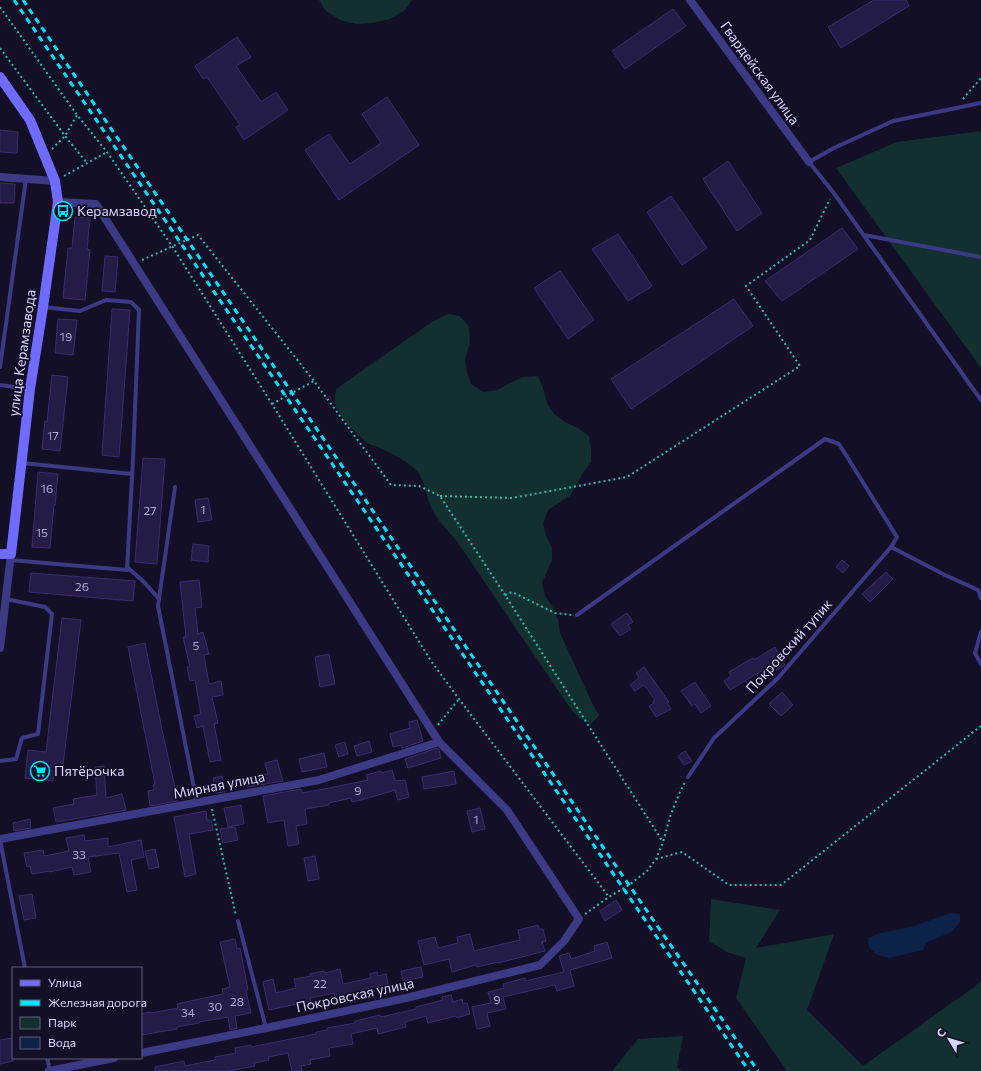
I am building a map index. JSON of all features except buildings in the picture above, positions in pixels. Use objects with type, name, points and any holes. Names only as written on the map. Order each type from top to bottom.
[{"type":"street","name":"Гвардейская улица","points":[[690,0],[809,162]]},
{"type":"street","name":"улица Керамзавода","points":[[0,77],[30,120],[55,181],[58,202],[30,389],[1,626],[0,648]]},
{"type":"street","points":[[0,177],[55,181]]},
{"type":"street","points":[[58,202],[96,204],[439,742],[507,810],[579,919]]},
{"type":"street","points":[[0,554],[10,557]]},
{"type":"street","name":"Мирная улица","points":[[0,840],[319,780],[439,742]]},
{"type":"street","name":"Покровская улица","points":[[142,1053],[406,998],[540,965],[564,941],[579,919]]},
{"type":"street","points":[[49,1071],[109,1059]]},
{"type":"lane","points":[[981,103],[894,121],[834,148],[809,162],[833,192],[981,400]]},
{"type":"lane","points":[[0,367],[26,179]]},
{"type":"lane","points":[[864,235],[981,257]]},
{"type":"lane","points":[[10,557],[127,570],[139,310],[131,302],[106,300],[80,311],[43,307]]},
{"type":"lane","points":[[0,386],[30,389]]},
{"type":"lane","points":[[577,615],[825,439],[839,444],[897,537],[891,548],[978,590],[981,598]]},
{"type":"lane","points":[[22,463],[132,474]]},
{"type":"lane","points":[[175,487],[158,606],[197,802]]},
{"type":"lane","name":"Покровский тупик","points":[[688,777],[714,738],[778,678],[891,548]]},
{"type":"lane","points":[[127,567],[144,582],[159,599]]},
{"type":"lane","points":[[0,761],[16,759],[22,738],[38,734],[52,614],[45,607],[5,599]]},
{"type":"lane","points":[[981,632],[976,653],[981,664]]},
{"type":"lane","points":[[0,840],[25,967]]},
{"type":"lane","points":[[238,921],[266,1028]]},
{"type":"lane","points":[[47,1059],[49,1071]]},
{"type":"path","points":[[0,7],[77,115],[106,152],[172,246],[432,661],[609,897]]},
{"type":"path","points":[[0,48],[65,136],[88,163]]},
{"type":"path","points":[[956,108],[981,78]]},
{"type":"path","points":[[44,156],[65,136],[77,115]]},
{"type":"path","points":[[55,181],[106,152]]},
{"type":"path","points":[[134,264],[198,235],[314,381],[391,485],[419,486],[440,496],[512,498],[627,477],[800,366],[746,286],[810,240],[833,192]]},
{"type":"path","points":[[272,404],[314,381]]},
{"type":"path","points":[[440,496],[663,842]]},
{"type":"path","points":[[505,595],[512,592],[555,614],[577,615]]},
{"type":"path","points":[[433,732],[459,699]]},
{"type":"path","points":[[656,859],[682,852],[729,885],[781,885],[981,726]]},
{"type":"path","points":[[579,919],[647,871],[656,859],[663,842],[670,817],[679,794],[688,777]]},
{"type":"path","points":[[210,800],[238,921]]},
{"type":"green space","points":[[319,0],[412,0],[405,10],[390,19],[372,23],[357,24],[342,21],[326,11]]},
{"type":"green space","points":[[981,131],[981,368],[836,168],[897,142]]},
{"type":"green space","points":[[448,314],[460,316],[469,327],[470,343],[465,359],[471,384],[483,392],[497,390],[522,377],[538,376],[547,403],[554,414],[589,436],[591,462],[570,496],[548,510],[543,523],[546,536],[552,548],[552,560],[542,583],[545,596],[552,606],[558,620],[560,633],[599,715],[591,724],[579,718],[570,708],[456,540],[437,518],[430,504],[422,479],[416,470],[400,458],[364,440],[344,420],[335,404],[336,389],[433,321]]},
{"type":"green space","points":[[711,899],[780,910],[756,948],[834,934],[807,1010],[863,1066],[981,982],[981,1071],[787,1071],[736,998],[746,958],[727,952],[709,941]]},
{"type":"green space","points":[[683,1036],[677,1067],[681,1071],[612,1071],[638,1039]]},
{"type":"water","points":[[950,913],[960,914],[960,922],[951,932],[926,943],[923,950],[890,958],[877,955],[869,947],[868,938],[880,933],[911,927]]},
{"type":"railway","points":[[14,0],[749,1071]]},
{"type":"railway","points":[[23,0],[758,1071]]},
{"type":"place","name":"Керамзавод","points":[[63,211]]},
{"type":"place","name":"Пятёрочка","points":[[40,771]]}]
